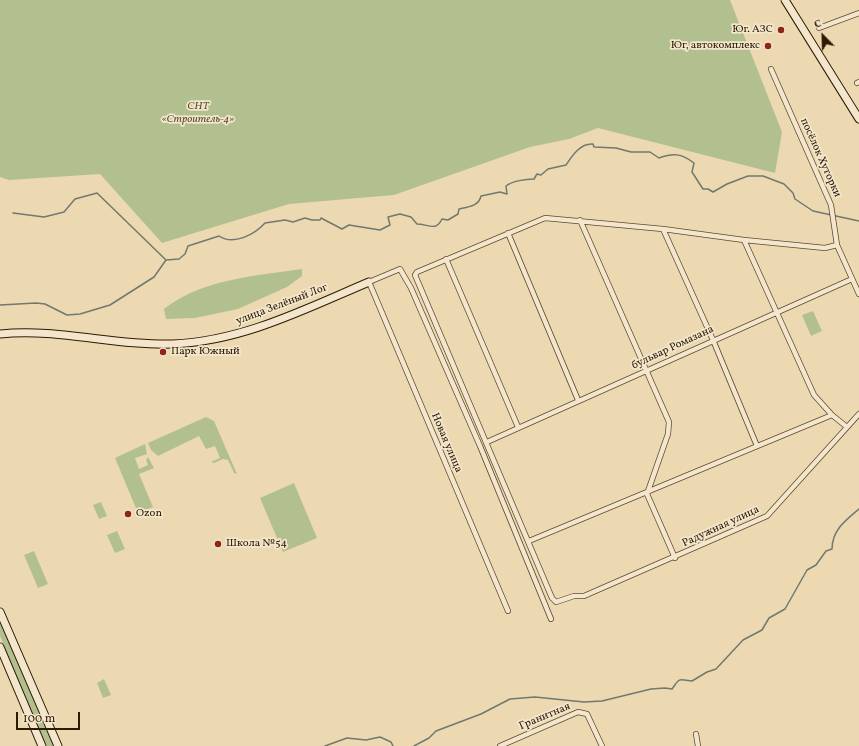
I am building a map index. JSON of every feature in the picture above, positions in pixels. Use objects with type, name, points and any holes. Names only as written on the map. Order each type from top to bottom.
[{"type":"street","points":[[785,0],[859,119]]},
{"type":"street","points":[[819,28],[859,13]]},
{"type":"street","name":"посёлок Хуторки","points":[[771,69],[831,205],[837,245],[852,279]]},
{"type":"street","points":[[832,415],[647,494],[529,541],[415,275],[417,272],[446,259],[545,218],[580,220],[744,240],[825,248],[837,245]]},
{"type":"street","points":[[580,220],[668,422],[669,428],[647,494],[675,558]]},
{"type":"street","points":[[662,229],[713,340],[757,446]]},
{"type":"street","points":[[508,233],[578,400]]},
{"type":"street","points":[[744,240],[775,313],[814,395],[832,415],[847,427]]},
{"type":"street","points":[[446,259],[518,427]]},
{"type":"street","name":"улица Зелёный Лог","points":[[0,334],[32,332],[152,344],[203,341],[247,332],[400,269],[411,288],[477,438],[551,619]]},
{"type":"street","points":[[852,279],[859,294]]},
{"type":"street","name":"бульвар Ромазана","points":[[486,442],[852,279]]},
{"type":"street","name":"Новая улица","points":[[369,282],[508,611]]},
{"type":"street","name":"Радужная улица","points":[[529,541],[552,598],[556,602],[574,596],[584,596],[675,558],[767,516],[859,414]]},
{"type":"street","points":[[0,612],[58,746]]},
{"type":"street","points":[[0,647],[42,746]]},
{"type":"street","name":"Гранитная","points":[[500,746],[578,712],[587,714],[602,746]]},
{"type":"street","points":[[696,734],[698,746]]},
{"type":"green space","name":"СНТ «Строитель-4»","points":[[0,0],[730,0],[782,132],[775,173],[598,128],[569,139],[530,147],[394,195],[289,204],[162,243],[100,174],[9,180],[0,177]]},
{"type":"green space","points":[[302,269],[302,276],[287,287],[238,309],[195,318],[166,319],[164,309],[195,291],[230,280]]},
{"type":"green space","points":[[813,311],[822,331],[811,336],[802,315]]},
{"type":"green space","points":[[206,417],[214,421],[237,474],[234,473],[228,460],[223,459],[214,463],[211,462],[220,458],[215,446],[206,449],[199,436],[158,456],[151,450],[148,443]]},
{"type":"green space","points":[[145,444],[147,454],[135,458],[139,469],[148,465],[146,460],[148,457],[154,468],[139,474],[153,507],[138,513],[115,458]]},
{"type":"green space","points":[[294,483],[317,538],[283,552],[260,498]]},
{"type":"green space","points":[[101,502],[107,516],[99,519],[93,505]]},
{"type":"green space","points":[[117,531],[125,549],[115,553],[107,535]]},
{"type":"green space","points":[[34,551],[48,584],[38,588],[24,555]]},
{"type":"green space","points":[[0,621],[54,746],[47,746],[0,636]]},
{"type":"green space","points":[[104,679],[111,695],[103,698],[97,683]]},
{"type":"waterway","points":[[0,305],[45,304],[67,315],[80,314],[110,305],[154,277],[166,260],[179,259],[185,254],[188,246],[219,236],[231,240],[238,239],[250,235],[265,223],[285,220],[293,222],[305,218],[320,220],[321,218],[342,229],[349,225],[380,230],[390,225],[388,217],[400,214],[411,217],[417,224],[434,226],[440,223],[442,219],[448,220],[458,214],[459,209],[476,204],[481,196],[500,192],[507,194],[506,186],[509,184],[527,179],[534,179],[537,174],[541,175],[548,169],[566,165],[580,148],[588,144],[593,144],[594,147],[616,148],[631,152],[650,152],[659,158],[669,155],[685,157],[694,163],[692,172],[703,189],[708,189],[713,192],[727,184],[748,176],[763,176],[784,184],[793,193],[795,199],[813,211],[859,221]]},
{"type":"waterway","points":[[13,213],[44,217],[64,212],[75,199],[97,193],[166,260]]},
{"type":"waterway","points":[[414,746],[429,738],[436,731],[481,714],[510,699],[535,697],[584,702],[602,701],[651,689],[672,689],[679,680],[692,681],[707,672],[716,669],[743,640],[762,630],[769,618],[785,609],[807,570],[816,565],[826,551],[832,549],[834,536],[837,531],[845,521],[859,509]]},
{"type":"waterway","points":[[325,746],[347,738],[366,740],[380,737],[391,742],[393,746]]},
{"type":"place","name":"Юг. АЗС","points":[[781,30]]},
{"type":"place","name":"Юг, автокомплекс","points":[[768,46]]},
{"type":"place","name":"Парк Южный","points":[[163,352]]},
{"type":"place","name":"Ozon","points":[[128,514]]},
{"type":"place","name":"Школа №54","points":[[218,544]]}]
